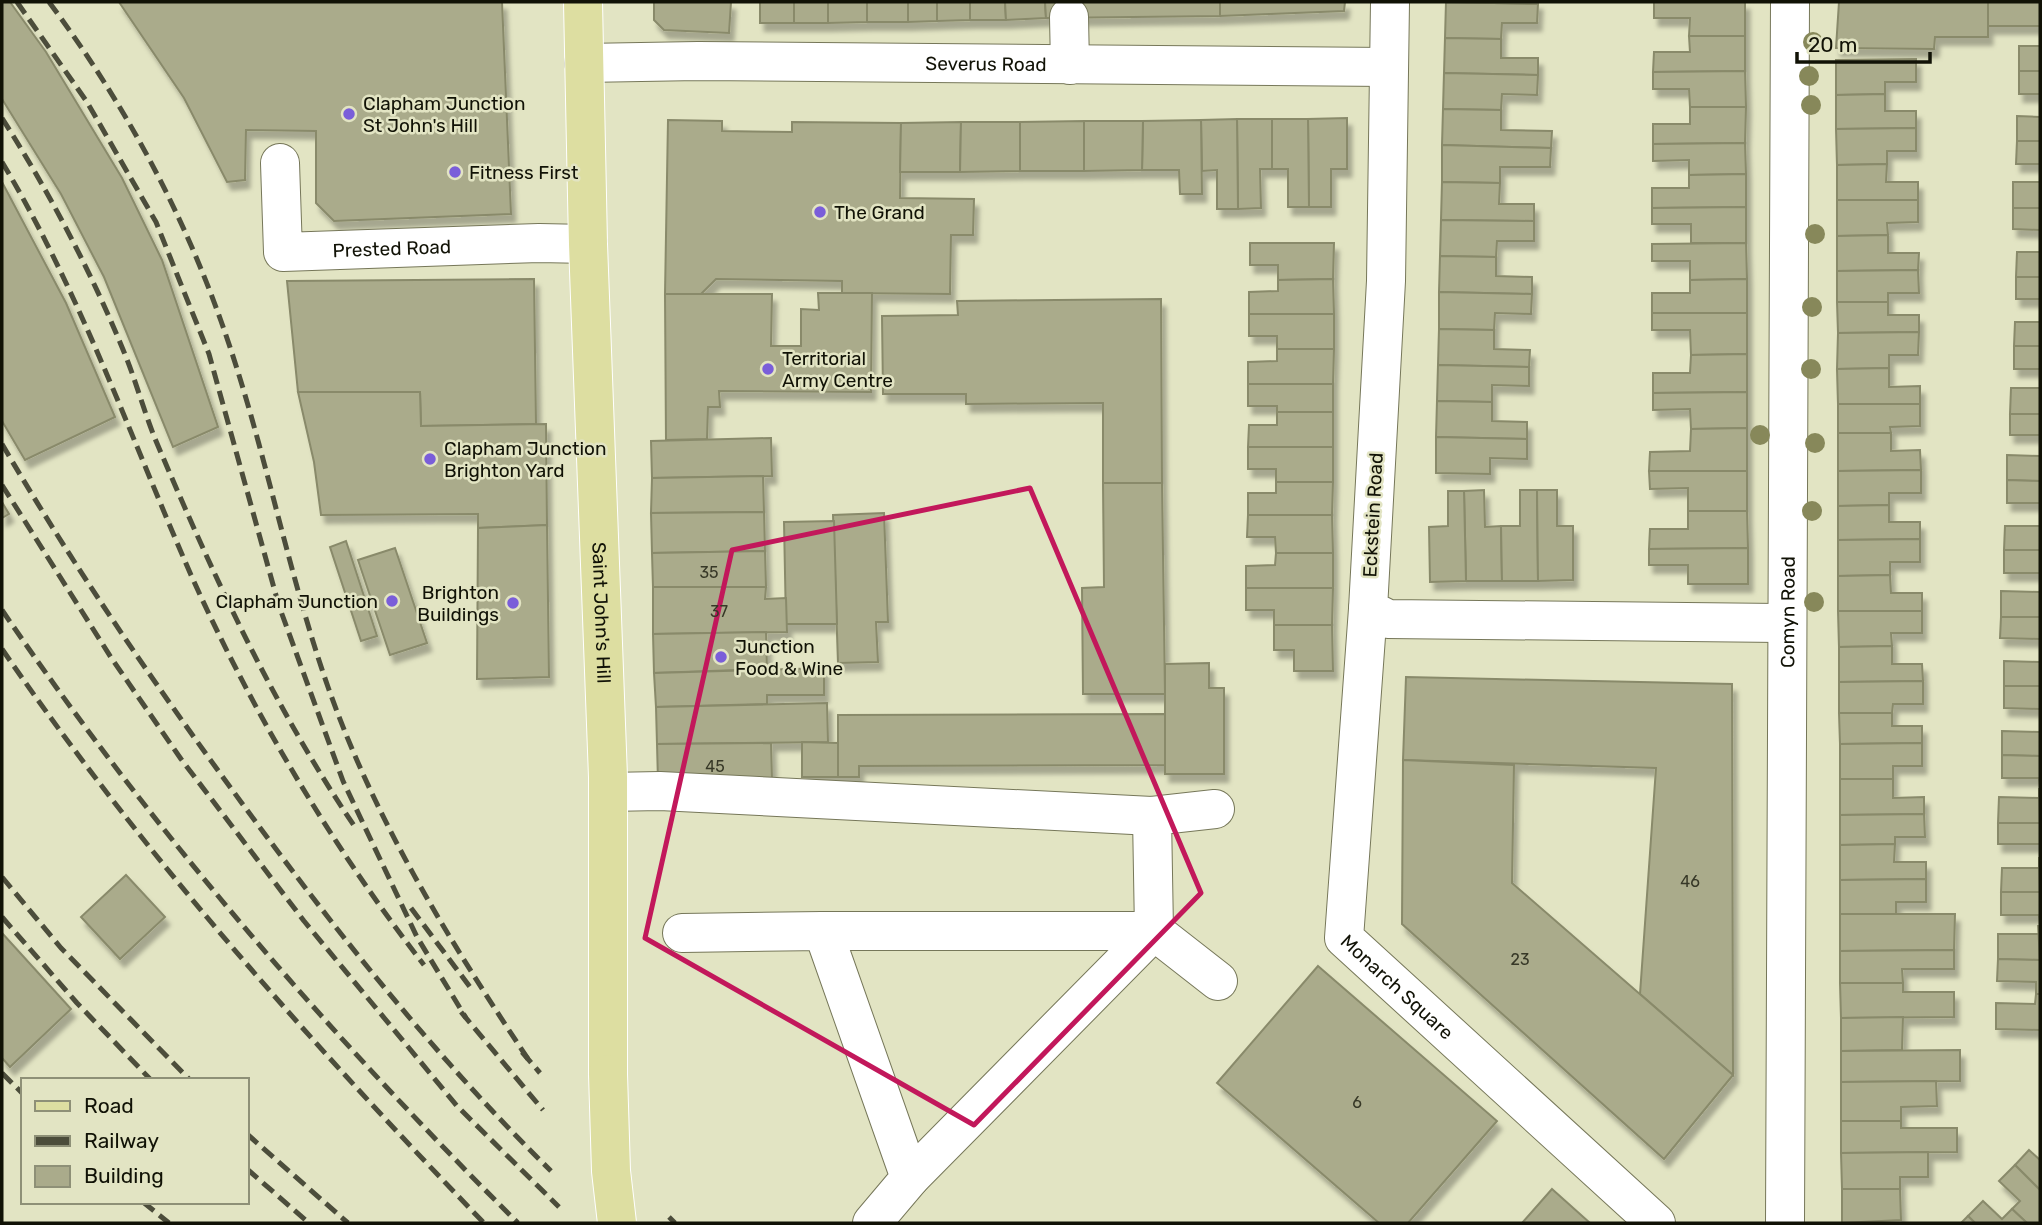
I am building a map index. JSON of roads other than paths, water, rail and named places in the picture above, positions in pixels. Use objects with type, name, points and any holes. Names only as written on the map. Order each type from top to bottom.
[{"type":"main road","name":"Saint John's Hill","points":[[583,2],[588,244],[608,792],[608,1074],[611,1171],[617,1223]]},
{"type":"street","name":"Eckstein Road","points":[[1365,661],[1386,281],[1390,2]]},
{"type":"street","name":"Comyn Road","points":[[1785,1223],[1790,2]]},
{"type":"street","points":[[1069,17],[1070,65]]},
{"type":"street","name":"Severus Road","points":[[584,63],[698,61],[1388,67]]},
{"type":"street","name":"Prested Road","points":[[280,163],[283,251],[539,243],[588,244]]},
{"type":"street","points":[[1368,609],[1388,619],[1786,623]]},
{"type":"street","name":"Monarch Square","points":[[1365,661],[1344,938],[1656,1223]]},
{"type":"street","points":[[608,792],[660,790],[1152,816],[1215,809]]},
{"type":"street","points":[[872,1223],[911,1178],[1154,931],[1152,816]]},
{"type":"street","points":[[823,930],[911,1178]]},
{"type":"street","points":[[682,933],[823,930],[1154,931],[1218,981]]},
{"type":"railway","points":[[17,2],[87,102],[156,222],[209,354],[279,606],[343,781],[417,937],[466,1018]]},
{"type":"railway","points":[[49,2],[125,116],[168,195],[205,278],[250,412],[313,642],[347,737],[368,786],[416,879],[470,970],[528,1059]]},
{"type":"railway","points":[[2,118],[53,203],[98,292],[128,363],[156,441],[247,641],[299,737],[357,830]]},
{"type":"railway","points":[[2,162],[30,211],[80,313],[191,575],[240,677],[326,825],[357,873],[424,965]]},
{"type":"railway","points":[[2,444],[113,620],[270,841],[384,988],[424,1035],[507,1127],[551,1171]]},
{"type":"railway","points":[[2,485],[112,659],[181,759],[304,921],[457,1106],[559,1207]]},
{"type":"railway","points":[[2,610],[119,772],[245,928],[379,1079],[518,1223]]},
{"type":"railway","points":[[2,649],[112,800],[231,946],[356,1087],[484,1223]]},
{"type":"railway","points":[[2,877],[61,948],[188,1078]]},
{"type":"railway","points":[[411,908],[470,987]]},
{"type":"railway","points":[[2,917],[77,1003],[149,1078]]},
{"type":"railway","points":[[461,1012],[543,1110]]},
{"type":"railway","points":[[522,1052],[540,1073]]},
{"type":"railway","points":[[2,1073],[21,1092]]},
{"type":"railway","points":[[248,1135],[348,1223]]},
{"type":"railway","points":[[248,1170],[309,1223]]},
{"type":"railway","points":[[145,1204],[169,1223]]},
{"type":"railway","points":[[669,1217],[675,1223]]},
{"type":"place","name":"Clapham Junction St John's Hill","points":[[349,114]]},
{"type":"place","name":"Fitness First","points":[[455,172]]},
{"type":"place","name":"The Grand","points":[[820,212]]},
{"type":"place","name":"Territorial Army Centre","points":[[768,369]]},
{"type":"place","name":"Clapham Junction Brighton Yard","points":[[430,459]]},
{"type":"place","name":"Clapham Junction","points":[[392,601]]},
{"type":"place","name":"Brighton Buildings","points":[[513,603]]},
{"type":"place","name":"Junction Food & Wine","points":[[721,657]]}]
